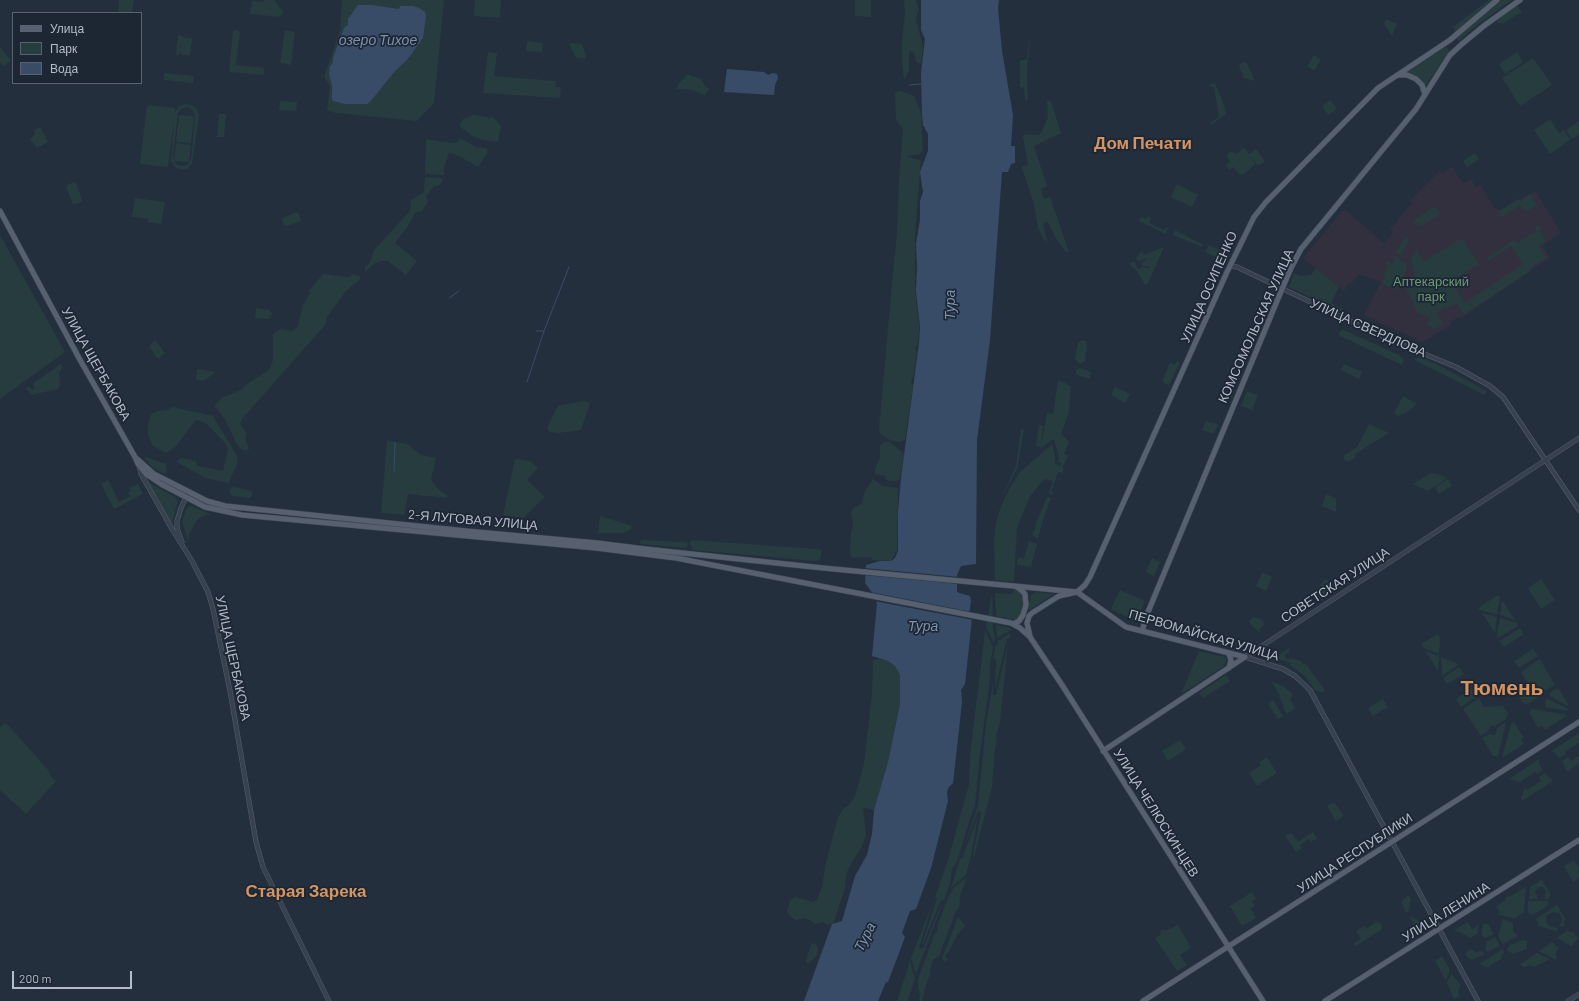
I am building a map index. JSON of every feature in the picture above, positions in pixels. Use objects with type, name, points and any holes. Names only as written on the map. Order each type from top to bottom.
[{"type":"main road","name":"УЛИЦА ОСИПЕНКО","points":[[1077,592],[1087,583],[1094,570],[1230,266],[1254,216],[1378,88],[1450,40],[1497,0]]},
{"type":"main road","name":"КОМСОМОЛЬСКАЯ УЛИЦА","points":[[1142,631],[1146,617],[1282,289],[1301,249],[1416,109],[1447,60],[1456,49],[1485,24],[1520,0]]},
{"type":"main road","points":[[1396,75],[1406,75],[1416,79],[1422,85],[1425,95]]},
{"type":"main road","name":"УЛИЦА ЩЕРБАКОВА","points":[[0,211],[83,365],[136,457],[138,464]]},
{"type":"main road","name":"2-Я ЛУГОВАЯ УЛИЦА","points":[[136,457],[154,474],[207,501],[225,506],[597,543],[1012,624]]},
{"type":"main road","name":"2-Я ЛУГОВАЯ УЛИЦА","points":[[138,464],[146,474],[161,484],[205,507],[242,515],[1077,592]]},
{"type":"main road","points":[[1012,624],[1019,620],[1023,615],[1026,605],[1025,594],[1014,586]]},
{"type":"main road","points":[[1030,637],[1027,623],[1029,616],[1032,613],[1059,596],[1077,592]]},
{"type":"main road","name":"ПЕРВОМАЙСКАЯ УЛИЦА","points":[[1077,592],[1126,627],[1245,657]]},
{"type":"main road","points":[[1012,624],[1020,628],[1030,637]]},
{"type":"main road","name":"УЛИЦА ЧЕЛЮСКИНЦЕВ","points":[[1030,637],[1263,1001]]},
{"type":"main road","points":[[1229,654],[1231,660],[1229,668]]},
{"type":"main road","name":"СОВЕТСКАЯ УЛИЦА","points":[[1103,751],[1245,657]]},
{"type":"main road","name":"УЛИЦА РЕСПУБЛИКИ","points":[[1143,1001],[1579,722]]},
{"type":"main road","name":"УЛИЦА ЛЕНИНА","points":[[1325,1001],[1579,840]]},
{"type":"street","name":"УЛИЦА СВЕРДЛОВА","points":[[1230,266],[1237,267],[1369,330],[1456,367],[1490,386],[1503,397],[1579,510]]},
{"type":"street","name":"СОВЕТСКАЯ УЛИЦА","points":[[1245,657],[1579,438]]},
{"type":"street","name":"УЛИЦА ЩЕРБАКОВА","points":[[138,464],[141,474],[200,576],[213,609],[230,691],[256,842],[263,867],[329,1001]]},
{"type":"street","points":[[185,550],[177,521],[188,492]]},
{"type":"street","name":"ПЕРВОМАЙСКАЯ УЛИЦА","points":[[1245,657],[1263,661],[1283,669],[1295,676],[1310,690],[1478,1001]]},
{"type":"street","points":[[1568,1001],[1579,994]]},
{"type":"shaded area","points":[[1452,167],[1462,182],[1465,183],[1471,179],[1476,187],[1480,185],[1495,209],[1497,208],[1499,211],[1535,191],[1561,233],[1542,246],[1550,258],[1464,316],[1460,318],[1458,317],[1450,322],[1451,325],[1423,342],[1364,315],[1381,282],[1359,274],[1351,284],[1349,283],[1344,291],[1303,258],[1344,209],[1384,243],[1393,233],[1390,229],[1413,202],[1411,200],[1440,171],[1442,173]]},
{"type":"green space","points":[[119,0],[134,0],[132,12],[118,12]]},
{"type":"green space","points":[[265,0],[274,0],[284,13],[279,17],[250,14],[252,1],[262,2]]},
{"type":"green space","points":[[342,0],[444,0],[434,103],[417,121],[336,113],[327,110],[330,86],[324,77],[341,28]]},
{"type":"green space","points":[[475,0],[501,0],[500,18],[474,16]]},
{"type":"green space","points":[[855,0],[871,0],[871,17],[855,16]]},
{"type":"green space","points":[[904,0],[916,0],[919,9],[916,19],[923,47],[921,63],[917,63],[914,53],[911,51],[909,52],[909,70],[905,79],[902,64],[902,40],[905,13]]},
{"type":"green space","points":[[1489,0],[1492,0],[1456,32],[1453,27]]},
{"type":"green space","points":[[1502,0],[1512,0],[1478,24],[1459,41],[1457,40],[1457,38]]},
{"type":"green space","points":[[1515,7],[1518,7],[1522,12],[1502,24],[1496,22],[1502,16]]},
{"type":"green space","points":[[1386,19],[1397,24],[1392,36],[1384,24]]},
{"type":"green space","points":[[233,30],[240,31],[236,65],[264,68],[264,75],[229,72]]},
{"type":"green space","points":[[285,30],[295,32],[291,65],[280,63]]},
{"type":"green space","points":[[178,35],[192,38],[190,56],[180,54],[182,38],[179,55],[176,55]]},
{"type":"green space","points":[[1029,40],[1027,70],[1028,98],[1025,100],[1024,88],[1020,87],[1020,61],[1027,59]]},
{"type":"green space","points":[[527,41],[543,43],[542,52],[526,51]]},
{"type":"green space","points":[[569,43],[582,44],[586,56],[585,59],[576,58]]},
{"type":"green space","points":[[0,47],[10,59],[10,61],[4,66],[0,63]]},
{"type":"green space","points":[[1447,47],[1449,51],[1425,87],[1420,79],[1405,74],[1444,48]]},
{"type":"green space","points":[[488,52],[497,53],[494,76],[556,81],[555,87],[561,87],[560,98],[483,93]]},
{"type":"green space","points":[[1517,52],[1523,62],[1505,74],[1499,64]]},
{"type":"green space","points":[[1314,55],[1321,60],[1314,71],[1307,66]]},
{"type":"green space","points":[[1533,58],[1552,85],[1520,106],[1502,78]]},
{"type":"green space","points":[[1245,62],[1247,63],[1255,81],[1244,78],[1239,66]]},
{"type":"green space","points":[[164,73],[194,76],[193,83],[164,80]]},
{"type":"green space","points":[[688,74],[700,78],[709,89],[705,95],[692,90],[677,89],[678,84]]},
{"type":"green space","points":[[1215,83],[1226,114],[1211,125],[1210,123],[1219,117],[1214,87],[1211,87],[1210,85]]},
{"type":"green space","points":[[901,91],[914,96],[921,112],[923,150],[920,154],[906,156],[921,161],[915,234],[915,286],[919,328],[918,343],[915,348],[917,350],[914,374],[911,382],[913,386],[905,440],[899,442],[890,440],[880,434],[879,429],[897,234],[903,129],[896,120],[895,95],[896,92]]},
{"type":"green space","points":[[1048,100],[1051,101],[1061,133],[1034,146],[1047,186],[1041,189],[1044,199],[1050,197],[1069,252],[1065,251],[1055,237],[1048,222],[1043,223],[1047,243],[1043,238],[1038,228],[1034,204],[1022,168],[1023,166],[1028,165],[1023,136],[1025,134],[1038,135],[1042,132],[1048,117]]},
{"type":"green space","points":[[1330,100],[1337,109],[1328,115],[1322,106]]},
{"type":"green space","points":[[280,101],[297,102],[296,111],[279,110]]},
{"type":"green space","points":[[185,104],[193,106],[197,109],[199,115],[192,164],[186,169],[181,169],[176,168],[171,161],[174,121],[168,167],[140,164],[147,105],[175,108],[175,114],[178,107]],"holes":[[[186,107],[193,110],[195,117],[191,160],[187,165],[177,165],[174,161],[189,162],[191,145],[176,143],[174,159],[173,156],[178,113]]]},
{"type":"green space","points":[[219,114],[226,114],[224,137],[217,137]]},
{"type":"green space","points":[[179,115],[194,116],[191,143],[176,142]]},
{"type":"green space","points":[[473,115],[494,118],[501,126],[498,142],[482,140],[471,135],[459,126],[463,119]]},
{"type":"green space","points":[[1550,119],[1559,133],[1564,130],[1570,140],[1550,154],[1534,130]]},
{"type":"green space","points":[[1579,121],[1579,134],[1572,139],[1566,130]]},
{"type":"green space","points":[[40,127],[48,142],[37,148],[30,139],[35,134],[34,130]]},
{"type":"green space","points":[[460,138],[476,147],[486,148],[488,152],[478,167],[459,156],[449,153],[444,168],[444,175],[425,174],[426,139],[456,143]]},
{"type":"green space","points":[[1243,148],[1246,149],[1255,164],[1243,175],[1233,167],[1229,170],[1226,164],[1230,162],[1227,156],[1229,152],[1238,153]]},
{"type":"green space","points":[[1256,149],[1265,161],[1258,166],[1249,154]]},
{"type":"green space","points":[[1475,153],[1479,159],[1467,167],[1463,161]]},
{"type":"green space","points":[[425,177],[443,179],[438,186],[432,188],[426,196],[428,202],[422,211],[415,213],[408,226],[395,243],[417,261],[406,275],[388,261],[375,263],[365,272],[365,267],[369,264],[374,250],[410,211],[411,200],[424,192]]},
{"type":"green space","points":[[74,182],[76,183],[82,200],[81,202],[73,204],[66,187]]},
{"type":"green space","points":[[1177,184],[1198,195],[1192,207],[1171,197]]},
{"type":"green space","points":[[1530,194],[1537,205],[1526,212],[1520,205],[1503,217],[1497,212],[1519,199],[1521,201]]},
{"type":"green space","points":[[135,198],[165,202],[161,224],[148,222],[148,219],[132,217]]},
{"type":"green space","points":[[1433,207],[1437,208],[1441,214],[1422,226],[1417,225],[1413,221]]},
{"type":"green space","points":[[297,212],[299,213],[301,221],[285,226],[282,220],[283,218]]},
{"type":"green space","points":[[1148,216],[1151,218],[1149,223],[1164,230],[1168,227],[1166,234],[1139,221],[1141,217],[1146,219]]},
{"type":"green space","name":"Аптекарский парк","points":[[1538,225],[1541,227],[1539,230],[1546,241],[1538,246],[1546,258],[1529,269],[1530,271],[1464,314],[1456,303],[1446,309],[1445,307],[1436,313],[1444,324],[1435,329],[1427,325],[1430,318],[1417,312],[1406,288],[1415,277],[1411,258],[1417,251],[1424,261],[1462,238],[1479,264],[1451,282],[1465,303],[1523,264],[1511,246],[1488,261],[1487,258],[1513,240],[1518,243],[1536,231],[1535,226]]},
{"type":"green space","points":[[1175,230],[1202,244],[1202,247],[1173,235]]},
{"type":"green space","points":[[0,235],[65,352],[0,399]]},
{"type":"green space","points":[[1406,237],[1410,239],[1401,255],[1395,252]]},
{"type":"green space","points":[[1209,245],[1223,252],[1224,254],[1222,260],[1205,252]]},
{"type":"green space","points":[[1164,247],[1148,283],[1145,285],[1136,270],[1129,264],[1134,261],[1138,269],[1142,267],[1149,268],[1149,266],[1142,266],[1141,263],[1147,258],[1137,261],[1136,258],[1142,251],[1144,255]]},
{"type":"green space","points":[[1394,255],[1405,263],[1407,267],[1407,270],[1395,290],[1382,283],[1385,276],[1384,273],[1389,266],[1385,263],[1387,260],[1392,264],[1395,260],[1392,257]]},
{"type":"green space","points":[[1316,268],[1339,287],[1331,303],[1343,309],[1342,312],[1289,287],[1294,273],[1301,276],[1311,275]]},
{"type":"green space","points":[[323,274],[348,277],[353,274],[360,276],[360,279],[346,291],[327,317],[325,325],[242,419],[240,424],[247,434],[245,438],[249,449],[247,451],[242,450],[237,444],[225,419],[214,406],[222,398],[241,390],[247,384],[269,370],[273,360],[273,334],[280,329],[293,331],[298,326],[303,305],[310,293],[309,291]]},
{"type":"green space","points":[[256,308],[269,310],[273,314],[268,319],[255,318]]},
{"type":"green space","points":[[1342,329],[1399,355],[1404,360],[1402,365],[1338,335]]},
{"type":"green space","points":[[83,332],[86,333],[84,338],[87,342],[87,346],[92,353],[95,354],[97,362],[90,357],[85,348],[80,336]]},
{"type":"green space","points":[[1081,340],[1086,341],[1087,345],[1085,361],[1080,364],[1075,359],[1078,343]]},
{"type":"green space","points":[[156,341],[165,353],[159,358],[157,358],[149,346]]},
{"type":"green space","points":[[1416,358],[1422,358],[1438,365],[1487,391],[1485,395],[1414,360]]},
{"type":"green space","points":[[1177,361],[1180,362],[1169,385],[1163,383],[1163,379],[1170,363],[1175,365]]},
{"type":"green space","points":[[60,364],[62,365],[62,369],[59,373],[60,384],[58,389],[31,395],[27,389],[28,386],[32,390],[35,388],[33,383]]},
{"type":"green space","points":[[1344,364],[1362,372],[1359,379],[1341,370]]},
{"type":"green space","points":[[1080,368],[1091,372],[1090,378],[1077,375],[1076,370]]},
{"type":"green space","points":[[197,369],[215,373],[203,381],[196,380]]},
{"type":"green space","points":[[1058,381],[1064,382],[1071,387],[1069,412],[1061,434],[1069,442],[1064,454],[1068,456],[1062,468],[1064,468],[1062,473],[1058,472],[1051,492],[1053,495],[1049,493],[1053,481],[1044,479],[1030,496],[1017,528],[1014,582],[995,580],[994,541],[996,522],[1009,489],[1020,472],[1052,444],[1055,464],[1060,466],[1061,463],[1058,462],[1059,456],[1054,440],[1040,449],[1041,447],[1036,446],[1039,425],[1043,426],[1041,446],[1047,413],[1053,414]]},
{"type":"green space","points":[[1115,387],[1130,394],[1125,403],[1111,395]]},
{"type":"green space","points":[[1247,391],[1258,395],[1252,410],[1241,406]]},
{"type":"green space","points":[[1403,396],[1417,404],[1407,412],[1398,416],[1394,413]]},
{"type":"green space","points":[[584,401],[590,403],[581,430],[558,433],[550,432],[548,430],[548,425],[558,406]]},
{"type":"green space","points":[[173,407],[213,416],[237,456],[238,463],[228,483],[205,478],[177,462],[180,458],[196,461],[197,466],[223,471],[228,449],[225,443],[206,423],[196,420],[175,447],[166,453],[153,446],[148,435],[148,425],[151,414]]},
{"type":"green space","points":[[1206,421],[1218,424],[1214,434],[1202,430]]},
{"type":"green space","points":[[1369,424],[1389,433],[1355,454],[1356,457],[1352,460],[1345,461],[1343,456],[1357,447]]},
{"type":"green space","points":[[1021,429],[1024,429],[1017,469],[999,503],[1016,466]]},
{"type":"green space","points":[[387,441],[409,445],[421,455],[436,458],[431,480],[438,489],[447,495],[447,498],[408,494],[404,515],[381,513]]},
{"type":"green space","points":[[885,442],[890,442],[904,454],[900,478],[897,481],[889,481],[885,476],[875,473],[875,469],[880,458],[880,445]]},
{"type":"green space","points":[[143,456],[166,464],[167,473],[165,474],[153,468]]},
{"type":"green space","points":[[515,459],[530,461],[538,468],[527,480],[545,497],[523,518],[503,515]]},
{"type":"green space","points":[[1431,473],[1447,478],[1428,491],[1413,484]]},
{"type":"green space","points":[[873,479],[883,486],[898,488],[897,550],[891,561],[872,560],[871,557],[853,558],[850,554],[853,523],[851,514],[853,508],[862,503],[864,493]]},
{"type":"green space","points":[[1448,479],[1452,486],[1439,494],[1435,487]]},
{"type":"green space","points":[[108,480],[119,502],[130,496],[128,492],[131,491],[129,488],[138,484],[143,494],[114,509],[101,484]]},
{"type":"green space","points":[[148,482],[175,497],[178,501],[172,524]]},
{"type":"green space","points":[[233,487],[252,491],[252,495],[250,498],[232,496],[230,489]]},
{"type":"green space","points":[[1326,494],[1336,498],[1336,512],[1322,506]]},
{"type":"green space","points":[[1047,497],[1051,498],[1038,539],[1032,535]]},
{"type":"green space","points":[[191,506],[210,514],[201,517],[196,521],[189,535],[188,542],[182,521],[186,510]]},
{"type":"green space","points":[[600,516],[632,526],[630,530],[624,533],[598,533]]},
{"type":"green space","points":[[691,540],[816,549],[821,550],[821,556],[820,560],[815,561],[693,550],[690,544]]},
{"type":"green space","points":[[639,541],[688,543],[687,547],[685,548],[641,544]]},
{"type":"green space","points":[[1029,541],[1037,544],[1031,567],[1017,565],[1017,560],[1019,558],[1024,558]]},
{"type":"green space","points":[[1152,558],[1160,562],[1154,576],[1146,572]]},
{"type":"green space","points":[[1262,572],[1272,577],[1266,591],[1256,586]]},
{"type":"green space","points":[[1325,579],[1338,586],[1318,600],[1316,598],[1318,596],[1316,591]]},
{"type":"green space","points":[[1541,579],[1555,600],[1541,609],[1528,588]]},
{"type":"green space","points":[[1014,589],[1019,591],[1023,596],[1024,602],[1021,615],[1016,620],[996,616],[995,593],[1012,594]]},
{"type":"green space","points":[[1120,590],[1145,601],[1137,621],[1134,621],[1111,609]]},
{"type":"green space","points":[[1035,592],[1054,594],[1028,611],[1031,596]]},
{"type":"green space","points":[[992,594],[993,631],[995,637],[994,643],[986,627]]},
{"type":"green space","points":[[1498,595],[1500,598],[1497,615],[1478,608]]},
{"type":"green space","points":[[1502,600],[1515,620],[1500,615]]},
{"type":"green space","points":[[1482,613],[1497,617],[1495,633]]},
{"type":"green space","points":[[1252,617],[1263,621],[1264,625],[1259,629],[1261,631],[1260,632],[1249,622]]},
{"type":"green space","points":[[1500,618],[1517,623],[1518,626],[1498,638],[1497,636]]},
{"type":"green space","points":[[996,625],[1010,628],[1010,631],[997,638]]},
{"type":"green space","points":[[1520,628],[1524,634],[1504,647],[1500,641]]},
{"type":"green space","points":[[985,631],[993,647],[975,805],[957,862],[952,869],[950,883],[944,901],[941,900],[922,944],[937,899],[935,897],[948,860],[969,784],[970,755]]},
{"type":"green space","points":[[1011,633],[1009,639],[1007,639],[995,690],[996,659],[993,659],[995,648],[999,640]]},
{"type":"green space","points":[[1438,634],[1440,637],[1439,654],[1424,648],[1421,644]]},
{"type":"green space","points":[[1008,644],[1000,722],[996,736],[997,739],[992,787],[974,857],[981,812],[978,811],[962,854],[978,805],[986,724],[993,683],[993,695],[996,695]]},
{"type":"green space","points":[[1291,647],[1289,652],[1285,654],[1285,657],[1287,659],[1292,658],[1301,661],[1303,664],[1301,666],[1275,658]]},
{"type":"green space","points":[[1533,649],[1538,656],[1519,668],[1514,661]]},
{"type":"green space","points":[[1199,651],[1225,657],[1226,662],[1224,666],[1181,694]]},
{"type":"green space","points":[[1425,651],[1438,656],[1438,671]]},
{"type":"green space","points":[[1441,657],[1458,665],[1442,676]]},
{"type":"green space","points":[[879,659],[887,661],[895,666],[900,675],[901,688],[900,704],[888,762],[874,810],[863,807],[866,835],[862,846],[848,869],[845,888],[833,924],[828,925],[823,922],[815,924],[810,920],[803,918],[797,920],[792,918],[787,912],[790,900],[796,897],[812,902],[817,900],[822,887],[826,862],[838,817],[855,796],[864,764],[872,693],[873,660]]},
{"type":"green space","points":[[1540,659],[1555,685],[1542,692],[1528,684],[1521,672]]},
{"type":"green space","points":[[1290,663],[1301,666],[1305,663],[1325,690],[1323,692],[1316,691],[1305,676],[1290,665]]},
{"type":"green space","points":[[1459,667],[1464,674],[1447,684],[1443,678]]},
{"type":"green space","points":[[1226,675],[1230,681],[1203,698],[1199,693]]},
{"type":"green space","points":[[1272,682],[1283,686],[1293,694],[1290,699],[1295,708],[1287,714],[1279,697],[1280,696]]},
{"type":"green space","points":[[1528,686],[1541,695],[1528,704],[1523,703],[1517,694]]},
{"type":"green space","points":[[1472,688],[1477,696],[1461,707],[1456,699]]},
{"type":"green space","points":[[1558,688],[1569,705],[1567,706],[1550,696],[1549,693]]},
{"type":"green space","points":[[1479,698],[1484,707],[1503,706],[1508,713],[1506,719],[1495,726],[1490,726],[1488,731],[1481,736],[1463,709]]},
{"type":"green space","points":[[1383,699],[1388,707],[1373,716],[1368,708]]},
{"type":"green space","points":[[1546,699],[1568,709],[1567,711],[1545,707]]},
{"type":"green space","points":[[1273,700],[1283,716],[1278,719],[1268,704]]},
{"type":"green space","points":[[1533,709],[1568,715],[1545,730],[1542,726],[1538,728],[1529,712]]},
{"type":"green space","points":[[1506,722],[1498,756],[1493,756],[1482,738],[1489,734],[1494,735],[1497,728]]},
{"type":"green space","points":[[1514,722],[1524,738],[1521,740],[1524,744],[1502,758],[1511,724]]},
{"type":"green space","points":[[4,723],[8,725],[50,772],[49,774],[56,781],[26,814],[0,790],[0,728]]},
{"type":"green space","points":[[1579,733],[1579,743],[1565,752],[1566,754],[1559,758],[1551,751]]},
{"type":"green space","points":[[1180,740],[1186,749],[1168,761],[1162,751]]},
{"type":"green space","points":[[1579,756],[1579,763],[1567,772],[1562,761],[1568,757],[1571,761]]},
{"type":"green space","points":[[1267,757],[1277,773],[1257,786],[1249,773],[1261,765],[1259,762]]},
{"type":"green space","points":[[1539,759],[1539,764],[1543,770],[1537,774],[1535,772],[1521,781],[1522,783],[1509,779]]},
{"type":"green space","points":[[1545,773],[1553,781],[1522,801],[1521,799],[1525,786],[1527,790],[1541,781],[1539,777]]},
{"type":"green space","points":[[1334,802],[1344,816],[1336,821],[1327,806]]},
{"type":"green space","points":[[978,816],[966,875],[952,887],[950,891],[960,858],[962,859]]},
{"type":"green space","points":[[1313,832],[1317,838],[1311,842],[1309,839],[1300,845],[1302,848],[1296,852],[1285,836],[1290,833],[1298,842]]},
{"type":"green space","points":[[1574,860],[1579,868],[1579,878],[1573,882],[1564,866]]},
{"type":"green space","points":[[967,877],[960,896],[959,908],[956,911],[939,956],[933,960],[930,969],[931,976],[930,975],[927,982],[922,1001],[919,1001],[920,996],[918,979],[935,933],[937,932],[938,924],[949,895],[953,888]]},
{"type":"green space","points":[[1542,880],[1551,895],[1548,899],[1544,899],[1546,891],[1543,887],[1539,887],[1535,891],[1538,899],[1529,899],[1530,887]]},
{"type":"green space","points":[[1526,887],[1524,913],[1517,916],[1515,919],[1498,914],[1500,912],[1496,906],[1506,900],[1505,898],[1508,896],[1509,897]]},
{"type":"green space","points":[[1252,892],[1256,899],[1252,901],[1255,906],[1251,909],[1256,918],[1242,926],[1230,906]]},
{"type":"green space","points":[[1408,895],[1411,898],[1409,911],[1406,913],[1401,902]]},
{"type":"green space","points":[[1528,901],[1548,901],[1549,905],[1533,915],[1528,913]]},
{"type":"green space","points":[[933,902],[919,948],[923,949],[942,905],[916,974],[911,958]]},
{"type":"green space","points":[[1557,905],[1566,920],[1563,922],[1565,925],[1561,927],[1559,926],[1562,922],[1561,916],[1559,913],[1553,912],[1547,915],[1546,921],[1549,926],[1558,929],[1555,931],[1539,926],[1536,919]]},
{"type":"green space","points":[[958,917],[965,926],[957,935],[945,956],[948,959],[945,962],[942,958]]},
{"type":"green space","points":[[1412,917],[1428,926],[1423,930],[1418,930],[1410,918]]},
{"type":"green space","points":[[1503,919],[1513,923],[1513,931],[1518,936],[1502,944],[1498,936]]},
{"type":"green space","points":[[1376,922],[1381,923],[1381,930],[1356,946],[1354,943],[1361,939],[1356,931],[1364,926],[1366,929]]},
{"type":"green space","points":[[1468,922],[1472,929],[1479,924],[1477,934],[1471,938],[1454,930]]},
{"type":"green space","points":[[1483,924],[1488,924],[1494,934],[1486,938],[1481,935]]},
{"type":"green space","points":[[1178,925],[1191,948],[1180,955],[1187,965],[1177,971],[1155,938],[1161,934],[1160,932],[1164,929],[1165,931]]},
{"type":"green space","points":[[1568,930],[1570,933],[1573,931],[1578,939],[1571,946],[1557,938]]},
{"type":"green space","points":[[1495,937],[1500,946],[1487,952],[1485,949],[1487,941]]},
{"type":"green space","points":[[1523,940],[1527,941],[1527,949],[1513,954],[1508,951],[1507,949],[1510,945]]},
{"type":"green space","points":[[1552,942],[1559,948],[1556,951],[1556,960],[1539,951]]},
{"type":"green space","points":[[812,943],[816,944],[818,948],[817,955],[808,963],[806,962],[807,956]]},
{"type":"green space","points":[[1471,949],[1476,952],[1482,951],[1485,954],[1472,960],[1468,958],[1465,953]]},
{"type":"green space","points":[[1503,949],[1504,953],[1501,959],[1488,967],[1479,964]]},
{"type":"green space","points":[[1537,953],[1550,959],[1534,967],[1530,965],[1526,967],[1519,965]]},
{"type":"green space","points":[[1442,956],[1450,970],[1446,981],[1435,961]]},
{"type":"green space","points":[[910,961],[915,978],[908,1001],[897,1001]]},
{"type":"green space","points":[[1451,973],[1460,985],[1458,993],[1460,996],[1454,999],[1447,983]]},
{"type":"water","name":"Тура","points":[[921,0],[999,0],[998,8],[1002,51],[1013,115],[1011,146],[1015,146],[1015,163],[1011,164],[1008,172],[1002,172],[990,340],[977,440],[976,564],[961,566],[957,575],[957,591],[970,596],[971,601],[969,616],[972,618],[965,684],[961,690],[962,702],[953,783],[948,788],[948,801],[931,868],[916,909],[910,911],[902,933],[905,937],[888,982],[886,982],[878,1001],[804,1001],[832,924],[842,921],[855,876],[867,855],[872,834],[874,810],[888,762],[900,704],[900,675],[895,666],[888,661],[872,656],[877,604],[874,595],[865,583],[866,565],[880,561],[891,561],[895,558],[898,551],[898,512],[901,478],[919,343],[920,327],[916,291],[916,244],[920,220],[920,201],[923,192],[920,172],[928,151],[928,134],[923,125],[922,115],[921,73],[925,39],[921,30]]},
{"type":"water","name":"озеро Тихое","points":[[358,5],[372,5],[399,9],[400,6],[413,6],[425,12],[426,16],[423,38],[407,60],[395,71],[370,102],[367,104],[345,104],[333,101],[332,99],[332,85],[329,74],[330,66],[333,63],[333,58],[344,28],[348,25],[348,19]]},
{"type":"water","points":[[727,69],[764,72],[768,75],[773,73],[777,74],[778,78],[775,85],[774,95],[724,92]]},
{"type":"pier","points":[[864,568],[959,577],[959,584],[863,575]]},
{"type":"pier","points":[[870,592],[972,612],[973,620],[874,601]]},
{"type":"waterway","points":[[909,85],[921,84]]},
{"type":"waterway","points":[[527,382],[544,331],[569,267]]},
{"type":"waterway","points":[[449,298],[459,291]]},
{"type":"waterway","points":[[536,331],[544,331]]},
{"type":"waterway","points":[[394,471],[395,442]]},
{"type":"district","name":"Дом Печати","points":[[1143,143]]},
{"type":"district","name":"Тюмень","points":[[1502,688]]},
{"type":"district","name":"Старая Зарека","points":[[306,891]]}]
